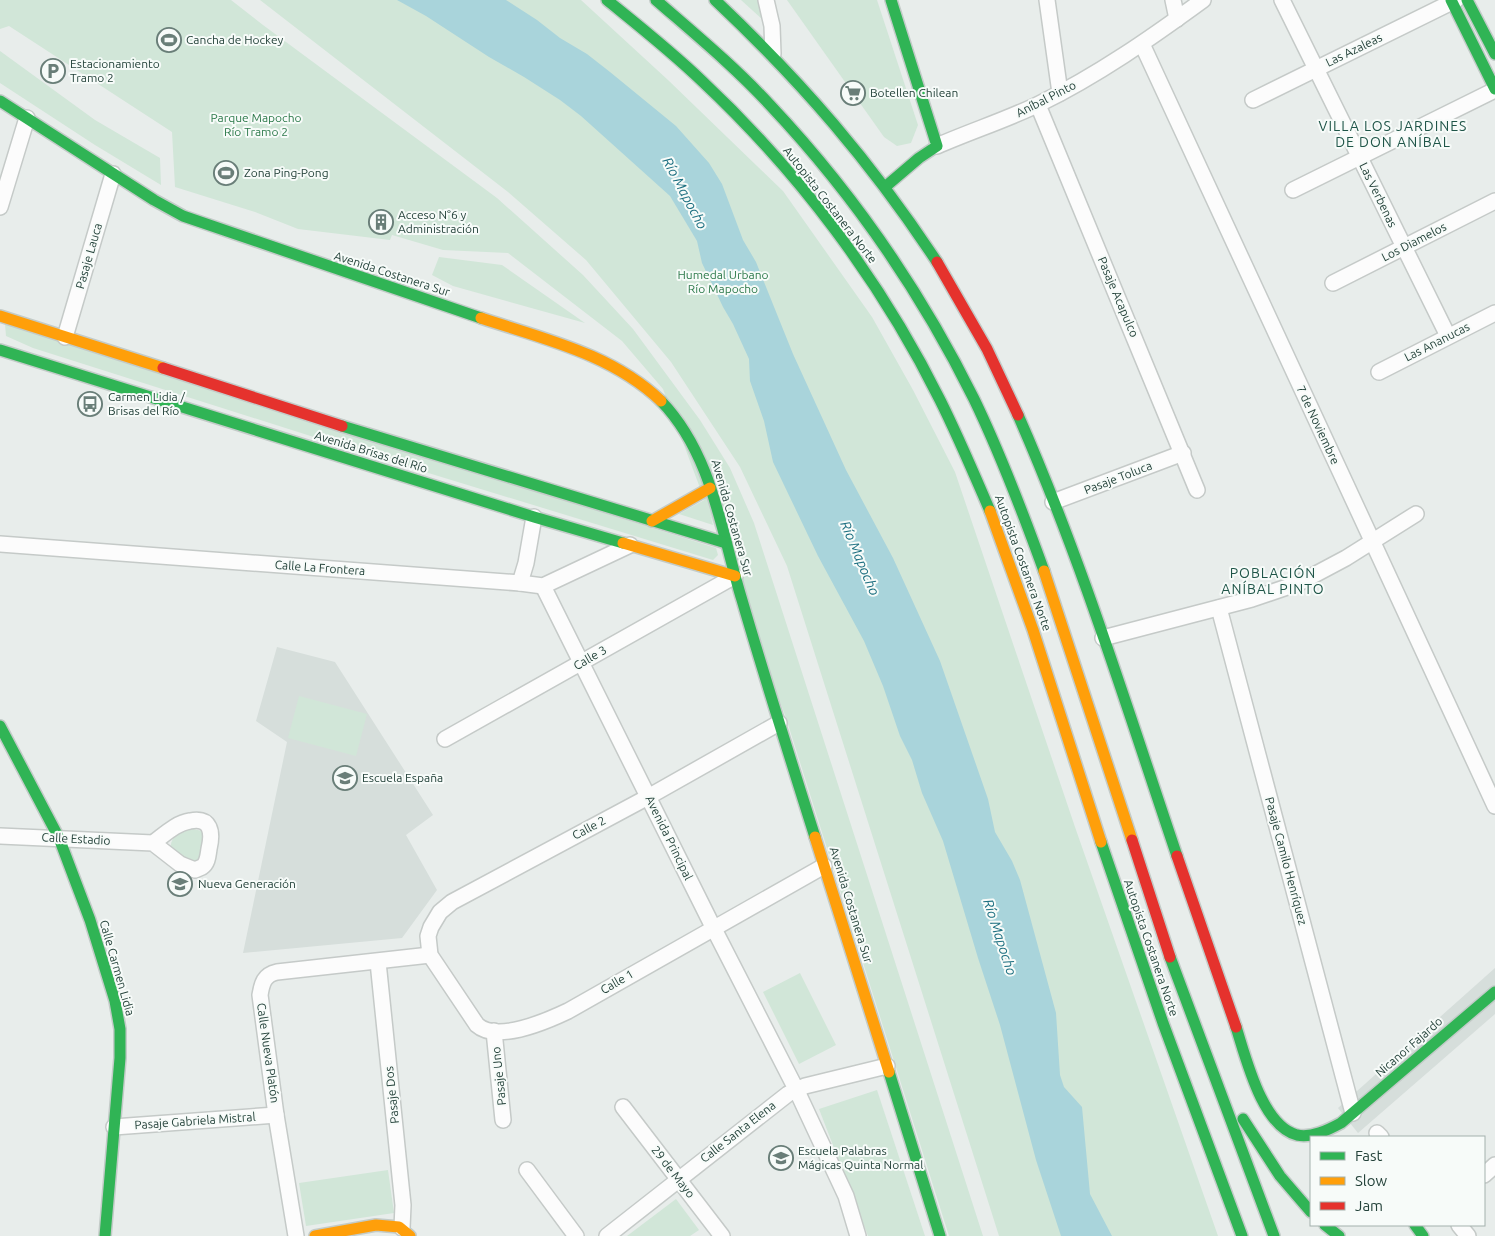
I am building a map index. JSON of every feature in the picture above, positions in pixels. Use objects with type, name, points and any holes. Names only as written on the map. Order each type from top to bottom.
[{"type":"main road","name":"Autopista Costanera Norte","points":[[607,0],[681,61],[716,94],[801,187],[873,284],[937,393],[970,462],[1007,559],[1036,641],[1148,983],[1242,1236]]},
{"type":"main road","name":"Autopista Costanera Norte","points":[[656,0],[752,87],[823,167],[893,260],[961,374],[996,448],[1038,554],[1164,938],[1274,1236]]},
{"type":"main road","name":"Nicanor Fajardo","points":[[715,0],[773,54],[849,140],[885,187],[935,259],[974,327],[1008,393],[1053,502],[1103,638],[1246,1057],[1266,1109],[1280,1126],[1288,1132],[1298,1135],[1321,1133],[1344,1127],[1353,1113],[1495,992]]},
{"type":"main road","points":[[890,0],[937,146]]},
{"type":"main road","points":[[1467,0],[1495,54]]},
{"type":"main road","points":[[1453,1],[1495,90]]},
{"type":"main road","name":"Avenida Costanera Sur","points":[[0,101],[113,174],[183,216],[352,275],[571,347],[632,375],[672,413],[693,444],[710,488],[734,576],[779,723],[940,1236]]},
{"type":"main road","name":"Aníbal Pinto","points":[[885,187],[918,158],[937,146]]},
{"type":"main road","name":"Avenida Brisas del Río","points":[[0,316],[354,430],[726,543]]},
{"type":"main road","name":"Avenida Brisas del Río","points":[[0,350],[534,517],[734,576]]},
{"type":"main road","points":[[652,521],[710,488]]},
{"type":"main road","name":"Calle Carmen Lidia","points":[[0,726],[59,838],[90,920],[118,1015],[120,1058],[105,1236]]},
{"type":"main road","points":[[1202,1044],[1235,1105],[1267,1157],[1292,1191],[1310,1211]]},
{"type":"main road","points":[[315,1236],[376,1225],[406,1232]]},
{"type":"main road","points":[[1326,1226],[1339,1236]]},
{"type":"street","points":[[766,0],[772,26],[773,54]]},
{"type":"street","points":[[1047,0],[1060,93]]},
{"type":"street","points":[[1173,0],[1177,19]]},
{"type":"street","name":"Aníbal Pinto","points":[[937,146],[1060,93],[1142,44],[1203,0]]},
{"type":"street","name":"Las Verbenas","points":[[1282,0],[1448,336]]},
{"type":"street","name":"Las Azaleas","points":[[1252,100],[1453,1]]},
{"type":"street","name":"7 de Noviembre","points":[[1142,44],[1495,806]]},
{"type":"street","points":[[1293,190],[1495,90]]},
{"type":"street","name":"Pasaje Acapulco","points":[[1038,104],[1197,490]]},
{"type":"street","points":[[0,207],[26,118]]},
{"type":"street","name":"Pasaje Lauca","points":[[66,338],[113,174]]},
{"type":"street","name":"Los Diamelos","points":[[1332,283],[1495,201]]},
{"type":"street","name":"Las Ananucas","points":[[1378,372],[1495,312]]},
{"type":"street","name":"Pasaje Toluca","points":[[1053,502],[1183,453]]},
{"type":"street","points":[[1103,638],[1260,597],[1299,583],[1330,567],[1416,514]]},
{"type":"street","points":[[520,583],[526,563],[534,517]]},
{"type":"street","name":"Calle La Frontera","points":[[0,544],[543,586]]},
{"type":"street","points":[[543,586],[630,545]]},
{"type":"street","name":"Calle 3","points":[[445,739],[734,576]]},
{"type":"street","name":"Avenida Principal","points":[[543,586],[713,928],[796,1089],[846,1196],[858,1236]]},
{"type":"street","name":"Pasaje Camilo Henríquez","points":[[1219,608],[1353,1113]]},
{"type":"street","name":"Calle 2","points":[[430,955],[428,936],[431,926],[434,919],[445,907],[648,797],[779,723]]},
{"type":"street","name":"Calle Estadio","points":[[0,836],[153,843]]},
{"type":"street","name":"Calle 1","points":[[494,1032],[508,1031],[552,1018],[824,866]]},
{"type":"street","points":[[430,955],[477,1024],[484,1030],[494,1032]]},
{"type":"street","name":"Calle Nueva Platón","points":[[296,1236],[276,1115],[260,995],[264,979],[271,973],[276,972],[430,955]]},
{"type":"street","name":"Pasaje Dos","points":[[378,962],[406,1232]]},
{"type":"street","name":"Pasaje Uno","points":[[494,1032],[503,1120]]},
{"type":"street","name":"Calle Santa Elena","points":[[607,1236],[780,1099],[796,1089],[887,1066]]},
{"type":"street","name":"29 de Mayo","points":[[623,1107],[722,1236]]},
{"type":"street","name":"Pasaje Gabriela Mistral","points":[[114,1127],[276,1115]]},
{"type":"street","points":[[1485,1174],[1495,1165]]},
{"type":"street","points":[[526,1170],[576,1236]]},
{"type":"street","points":[[1460,1226],[1468,1236]]},
{"type":"shaded area","name":"Escuela España","points":[[277,647],[335,662],[433,815],[406,835],[437,890],[402,938],[243,953],[287,742],[256,721]]},
{"type":"shaded area","points":[[1495,968],[1495,1014],[1358,1133],[1338,1108]]},
{"type":"green space","name":"Parque Mapocho Río Tramo 2","points":[[0,0],[231,0],[497,198],[583,275],[633,329],[700,420],[730,468],[754,523],[983,1236],[949,1236],[786,718],[663,389],[622,341],[508,253],[443,250],[392,235],[390,240],[298,229],[255,212],[175,187],[172,132],[9,26],[0,29]]},
{"type":"green space","name":"Humedal Urbano Río Mapocho","points":[[260,0],[581,0],[668,80],[783,191],[872,317],[913,390],[955,472],[1075,827],[1218,1236],[999,1236],[787,566],[740,467],[671,362],[586,260],[508,192]]},
{"type":"green space","points":[[741,0],[760,0],[763,20]]},
{"type":"green space","points":[[787,0],[877,0],[918,125],[911,143],[897,146],[884,137]]},
{"type":"green space","points":[[0,51],[95,120],[160,158],[161,185],[95,145],[0,83]]},
{"type":"green space","points":[[439,257],[502,265],[585,323],[453,286],[432,275]]},
{"type":"green space","points":[[5,324],[716,548],[718,555],[713,560],[386,460],[33,348],[6,336]]},
{"type":"green space","points":[[706,499],[713,525],[679,514]]},
{"type":"green space","points":[[299,696],[367,714],[356,756],[288,738]]},
{"type":"green space","points":[[185,827],[202,831],[205,837],[198,862],[192,864],[170,850],[174,837]]},
{"type":"green space","points":[[800,973],[836,1045],[799,1064],[763,992]]},
{"type":"green space","points":[[877,1090],[925,1236],[868,1236],[819,1109]]},
{"type":"green space","points":[[388,1170],[394,1213],[306,1226],[299,1183]]},
{"type":"green space","points":[[676,1199],[699,1230],[690,1236],[627,1236]]},
{"type":"water","name":"Río Mapocho","points":[[397,0],[506,0],[560,38],[587,54],[676,126],[709,163],[722,184],[743,240],[756,262],[793,354],[846,470],[893,558],[940,661],[988,799],[995,832],[1012,861],[1020,880],[1056,1013],[1060,1075],[1064,1087],[1082,1107],[1090,1194],[1112,1236],[1061,1236],[1036,1160],[1000,1025],[943,841],[922,793],[912,760],[900,736],[883,686],[864,641],[818,556],[773,462],[764,421],[750,381],[749,359],[702,263],[697,241],[670,196],[581,116],[524,77]]},
{"type":"traffic: fast","points":[[607,0],[679,60],[738,116],[772,152],[835,230],[892,313],[917,356],[953,427],[990,511]]},
{"type":"traffic: fast","points":[[656,0],[757,91],[829,173],[883,244],[931,320],[974,399],[1011,484],[1044,571]]},
{"type":"traffic: fast","points":[[715,0],[777,61],[834,124],[887,190],[937,262]]},
{"type":"traffic: fast","points":[[885,187],[919,158],[937,146],[891,0]]},
{"type":"traffic: fast","points":[[1451,0],[1495,89]]},
{"type":"traffic: fast","points":[[1467,0],[1495,54]]},
{"type":"traffic: fast","points":[[0,101],[154,200],[183,216],[481,318]]},
{"type":"traffic: fast","points":[[0,350],[534,517],[623,543]]},
{"type":"traffic: fast","points":[[661,401],[679,422],[693,445],[713,495],[751,630],[815,837]]},
{"type":"traffic: fast","points":[[1018,415],[1083,578],[1177,856]]},
{"type":"traffic: fast","points":[[342,426],[726,543]]},
{"type":"traffic: fast","points":[[0,726],[59,838],[90,920],[115,1001],[120,1029],[120,1058],[105,1236]]},
{"type":"traffic: fast","points":[[1101,842],[1163,1023],[1242,1236]]},
{"type":"traffic: fast","points":[[1170,957],[1274,1236]]},
{"type":"traffic: fast","points":[[1236,1027],[1250,1072],[1265,1105],[1274,1119],[1285,1129],[1303,1136],[1325,1131],[1341,1123],[1495,992]]},
{"type":"traffic: fast","points":[[889,1072],[940,1236]]},
{"type":"traffic: fast","points":[[1243,1119],[1280,1176],[1310,1211]]},
{"type":"traffic: fast","points":[[1326,1226],[1339,1236]]},
{"type":"traffic: fast","points":[[1416,1226],[1423,1236]]},
{"type":"traffic: slow","points":[[0,316],[163,368]]},
{"type":"traffic: slow","points":[[481,318],[553,341],[599,360],[621,371],[661,401]]},
{"type":"traffic: slow","points":[[652,521],[710,488]]},
{"type":"traffic: slow","points":[[990,511],[1033,630],[1101,842]]},
{"type":"traffic: slow","points":[[623,543],[735,576]]},
{"type":"traffic: slow","points":[[1044,571],[1132,840]]},
{"type":"traffic: slow","points":[[815,837],[889,1072]]},
{"type":"traffic: slow","points":[[315,1236],[376,1225],[399,1227],[410,1236]]},
{"type":"traffic: jam","points":[[937,262],[987,349],[1018,415]]},
{"type":"traffic: jam","points":[[163,368],[342,426]]},
{"type":"traffic: jam","points":[[1132,840],[1170,957]]},
{"type":"traffic: jam","points":[[1177,856],[1236,1027]]},
{"type":"place","name":"Cancha de Hockey","points":[[169,40]]},
{"type":"place","name":"Estacionamiento Tramo 2","points":[[53,71]]},
{"type":"place","name":"Botellen Chilean","points":[[853,93]]},
{"type":"place","name":"Zona Ping-Pong","points":[[226,173]]},
{"type":"place","name":"Acceso N°6 y Administración","points":[[381,222]]},
{"type":"place","name":"Carmen Lidia / Brisas del Río","points":[[90,404]]},
{"type":"place","name":"Escuela España","points":[[345,778]]},
{"type":"place","name":"Nueva Generación","points":[[180,884]]},
{"type":"place","name":"Escuela Palabras Mágicas Quinta Normal","points":[[781,1158]]},
{"type":"district","name":"VILLA LOS JARDINES DE DON ANÍBAL","points":[[1393,134]]},
{"type":"district","name":"POBLACIÓN ANÍBAL PINTO","points":[[1273,582]]}]
